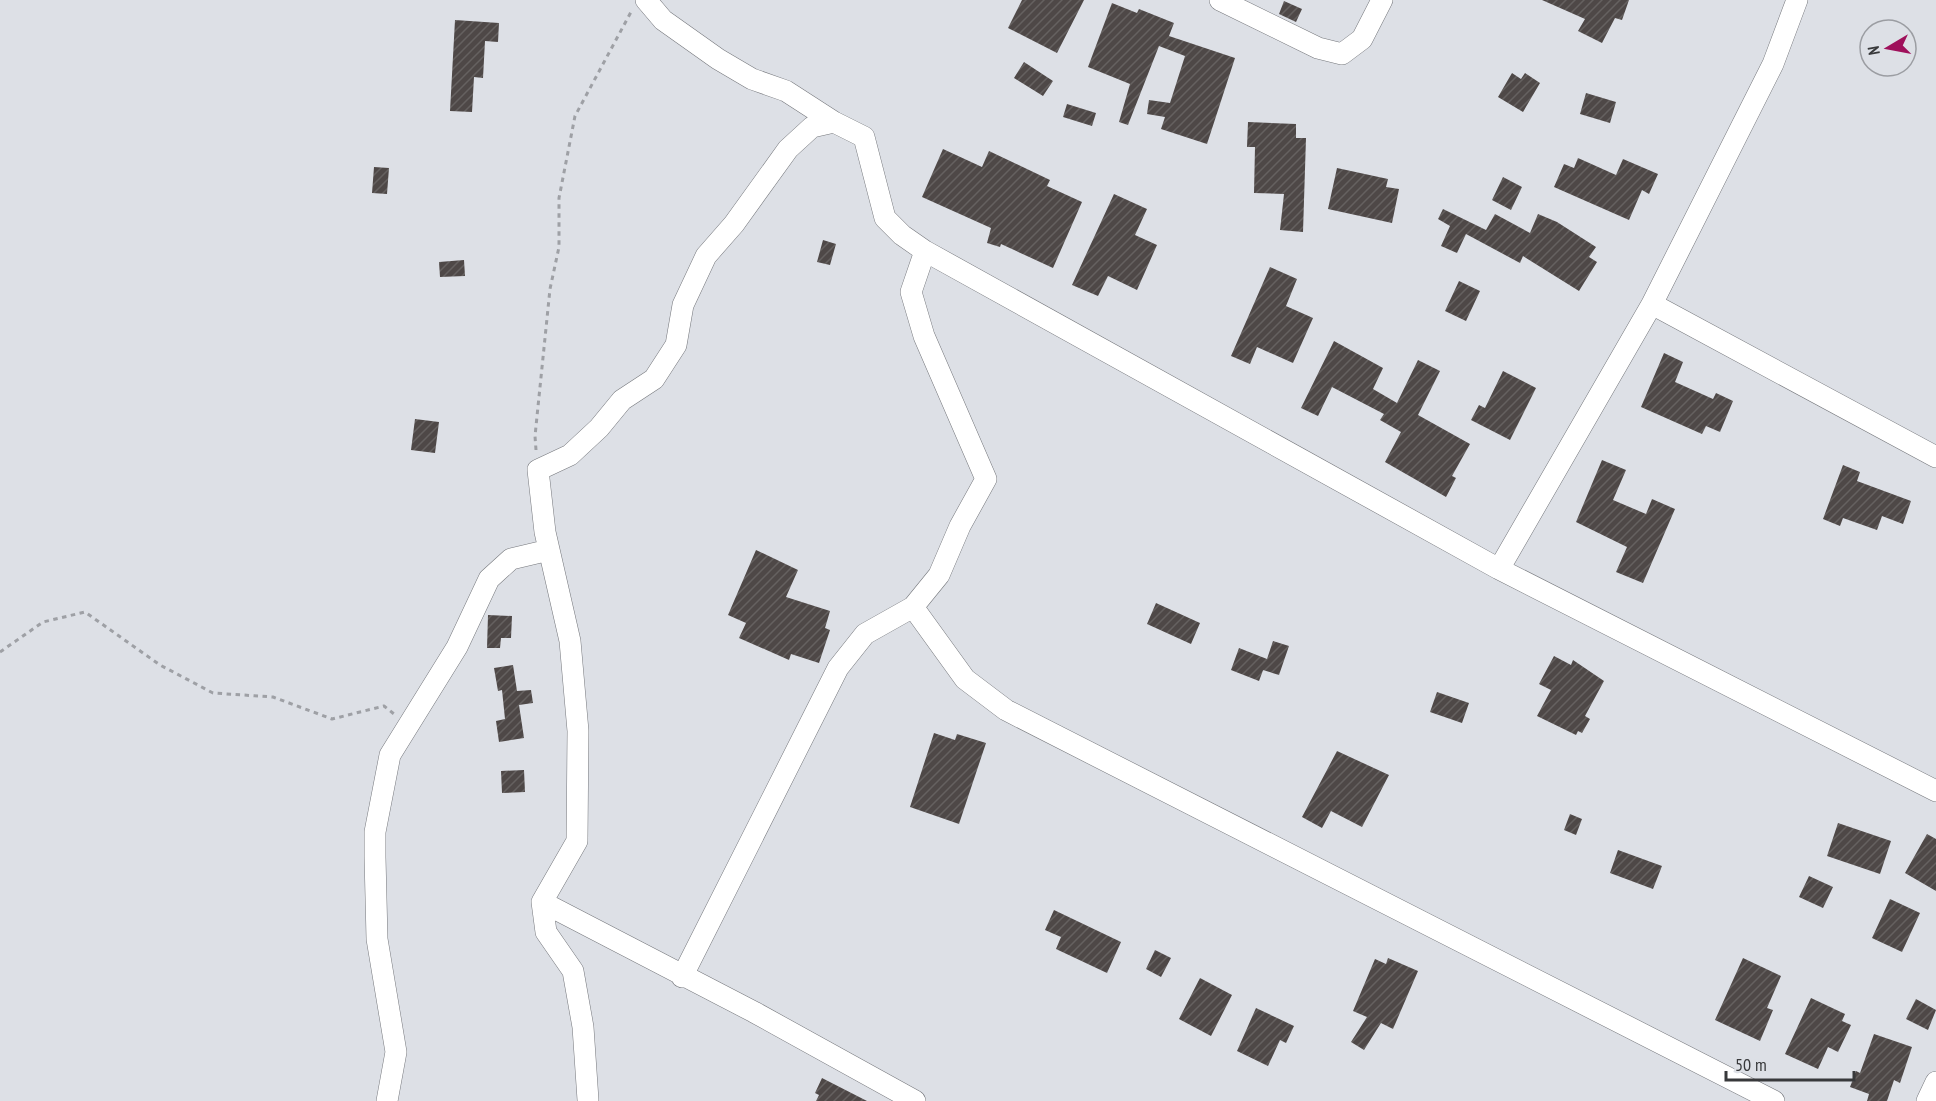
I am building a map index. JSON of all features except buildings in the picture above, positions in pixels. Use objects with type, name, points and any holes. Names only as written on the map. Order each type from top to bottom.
[{"type":"street","points":[[1220,0],[1318,48],[1342,54],[1362,39],[1382,0]]},
{"type":"street","points":[[1499,569],[1652,304],[1773,64],[1797,0]]},
{"type":"street","points":[[639,5],[717,59],[752,79],[786,91],[834,122],[864,137],[885,218],[902,235],[925,251],[1499,569],[1936,791]]},
{"type":"street","points":[[588,1100],[583,1026],[573,971],[546,932],[542,902],[577,841],[576,696],[568,631],[541,507],[538,470],[570,455],[599,428],[622,400],[654,379],[676,345],[683,305],[706,256],[734,224],[788,149],[812,127],[834,122]]},
{"type":"street","points":[[682,977],[838,668],[865,634],[913,607],[939,575],[960,526],[986,479],[924,336],[911,292],[925,251]]},
{"type":"street","points":[[1652,304],[1936,457]]},
{"type":"street","points":[[387,1101],[396,1052],[376,939],[375,832],[390,755],[457,647],[489,579],[511,559],[549,550]]},
{"type":"street","points":[[913,607],[964,679],[1006,710],[1774,1101]]},
{"type":"street","points":[[542,902],[682,977],[754,1012],[915,1101]]},
{"type":"street","points":[[1927,1101],[1936,1082]]},
{"type":"path","points":[[538,470],[535,436],[550,289],[559,247],[559,198],[575,116],[639,5]]},
{"type":"path","points":[[0,652],[43,622],[85,612],[160,665],[213,693],[273,697],[332,719],[384,706],[408,726]]}]
